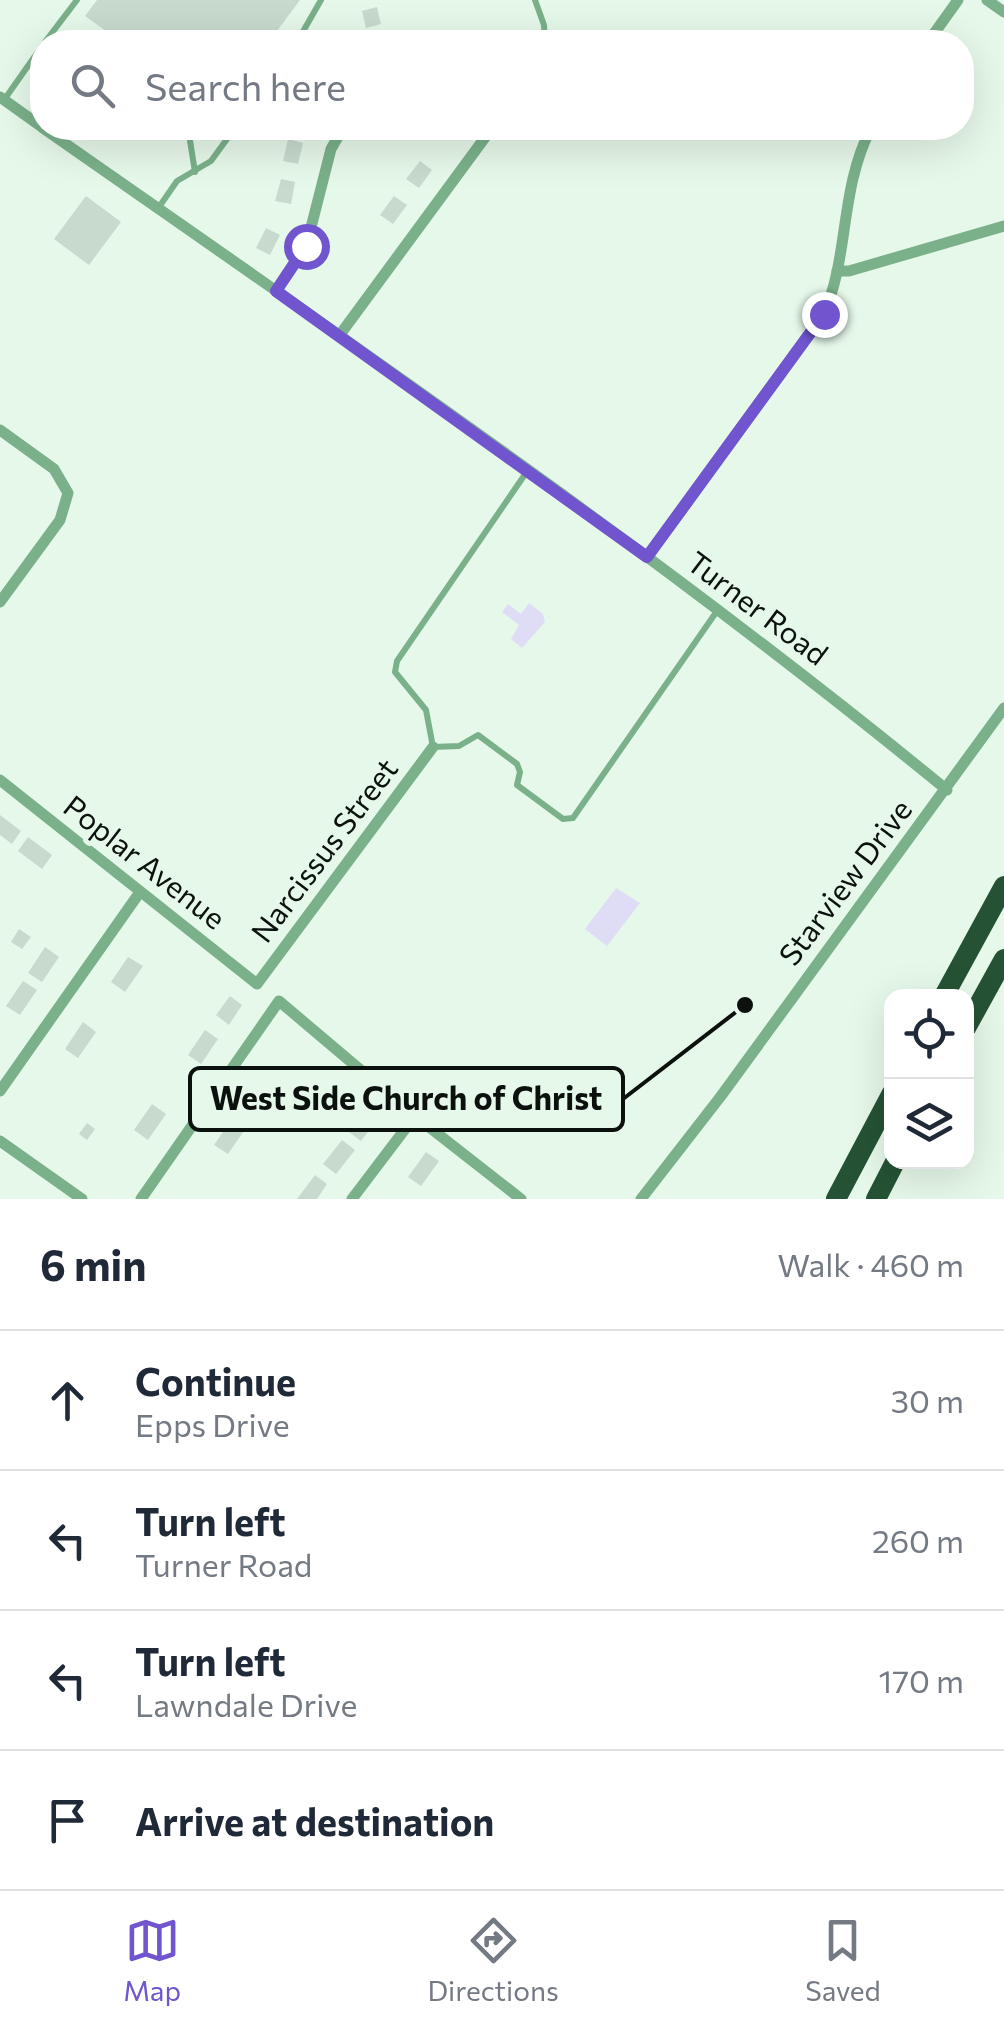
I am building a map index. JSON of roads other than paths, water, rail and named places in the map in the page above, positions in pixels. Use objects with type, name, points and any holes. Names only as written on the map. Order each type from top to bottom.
[{"type":"highway","points":[[948,989],[1004,886]]},
{"type":"highway","points":[[974,1013],[1004,959]]},
{"type":"highway","points":[[836,1199],[884,1108]]},
{"type":"highway","points":[[876,1199],[891,1169]]},
{"type":"street","points":[[937,30],[958,0]]},
{"type":"street","points":[[986,0],[1004,12]]},
{"type":"street","name":"Turner Road","points":[[2,98],[30,118]]},
{"type":"street","name":"Turner Road","points":[[61,140],[647,557],[946,790]]},
{"type":"street","points":[[276,291],[306,246],[336,140]]},
{"type":"street","points":[[339,336],[483,140]]},
{"type":"street","points":[[647,557],[816,328],[832,295],[852,176],[866,140]]},
{"type":"street","points":[[837,272],[1004,226]]},
{"type":"street","points":[[0,430],[61,477],[68,502],[60,520],[0,602]]},
{"type":"street","name":"Starview Drive","points":[[641,1199],[721,1096],[1004,708]]},
{"type":"street","name":"Narcissus Street","points":[[257,984],[433,747]]},
{"type":"street","name":"Poplar Avenue","points":[[0,780],[257,984]]},
{"type":"street","points":[[0,1091],[140,892]]},
{"type":"street","points":[[140,1199],[278,1001],[521,1199]]},
{"type":"street","points":[[352,1199],[415,1116]]},
{"type":"street","points":[[0,1141],[82,1199]]},
{"type":"lane","points":[[54,30],[77,0]]},
{"type":"lane","points":[[305,30],[321,0]]},
{"type":"lane","points":[[535,0],[544,30]]},
{"type":"lane","points":[[2,98],[30,62]]},
{"type":"lane","points":[[190,140],[195,172]]},
{"type":"lane","points":[[158,208],[177,181],[211,161],[226,140]]},
{"type":"lane","points":[[528,470],[397,661],[395,672],[426,710],[433,747],[459,746],[478,735],[519,767],[517,786],[563,819],[573,818],[718,610]]},
{"type":"place","name":"West Side Church of Christ","points":[[745,1005]]}]
